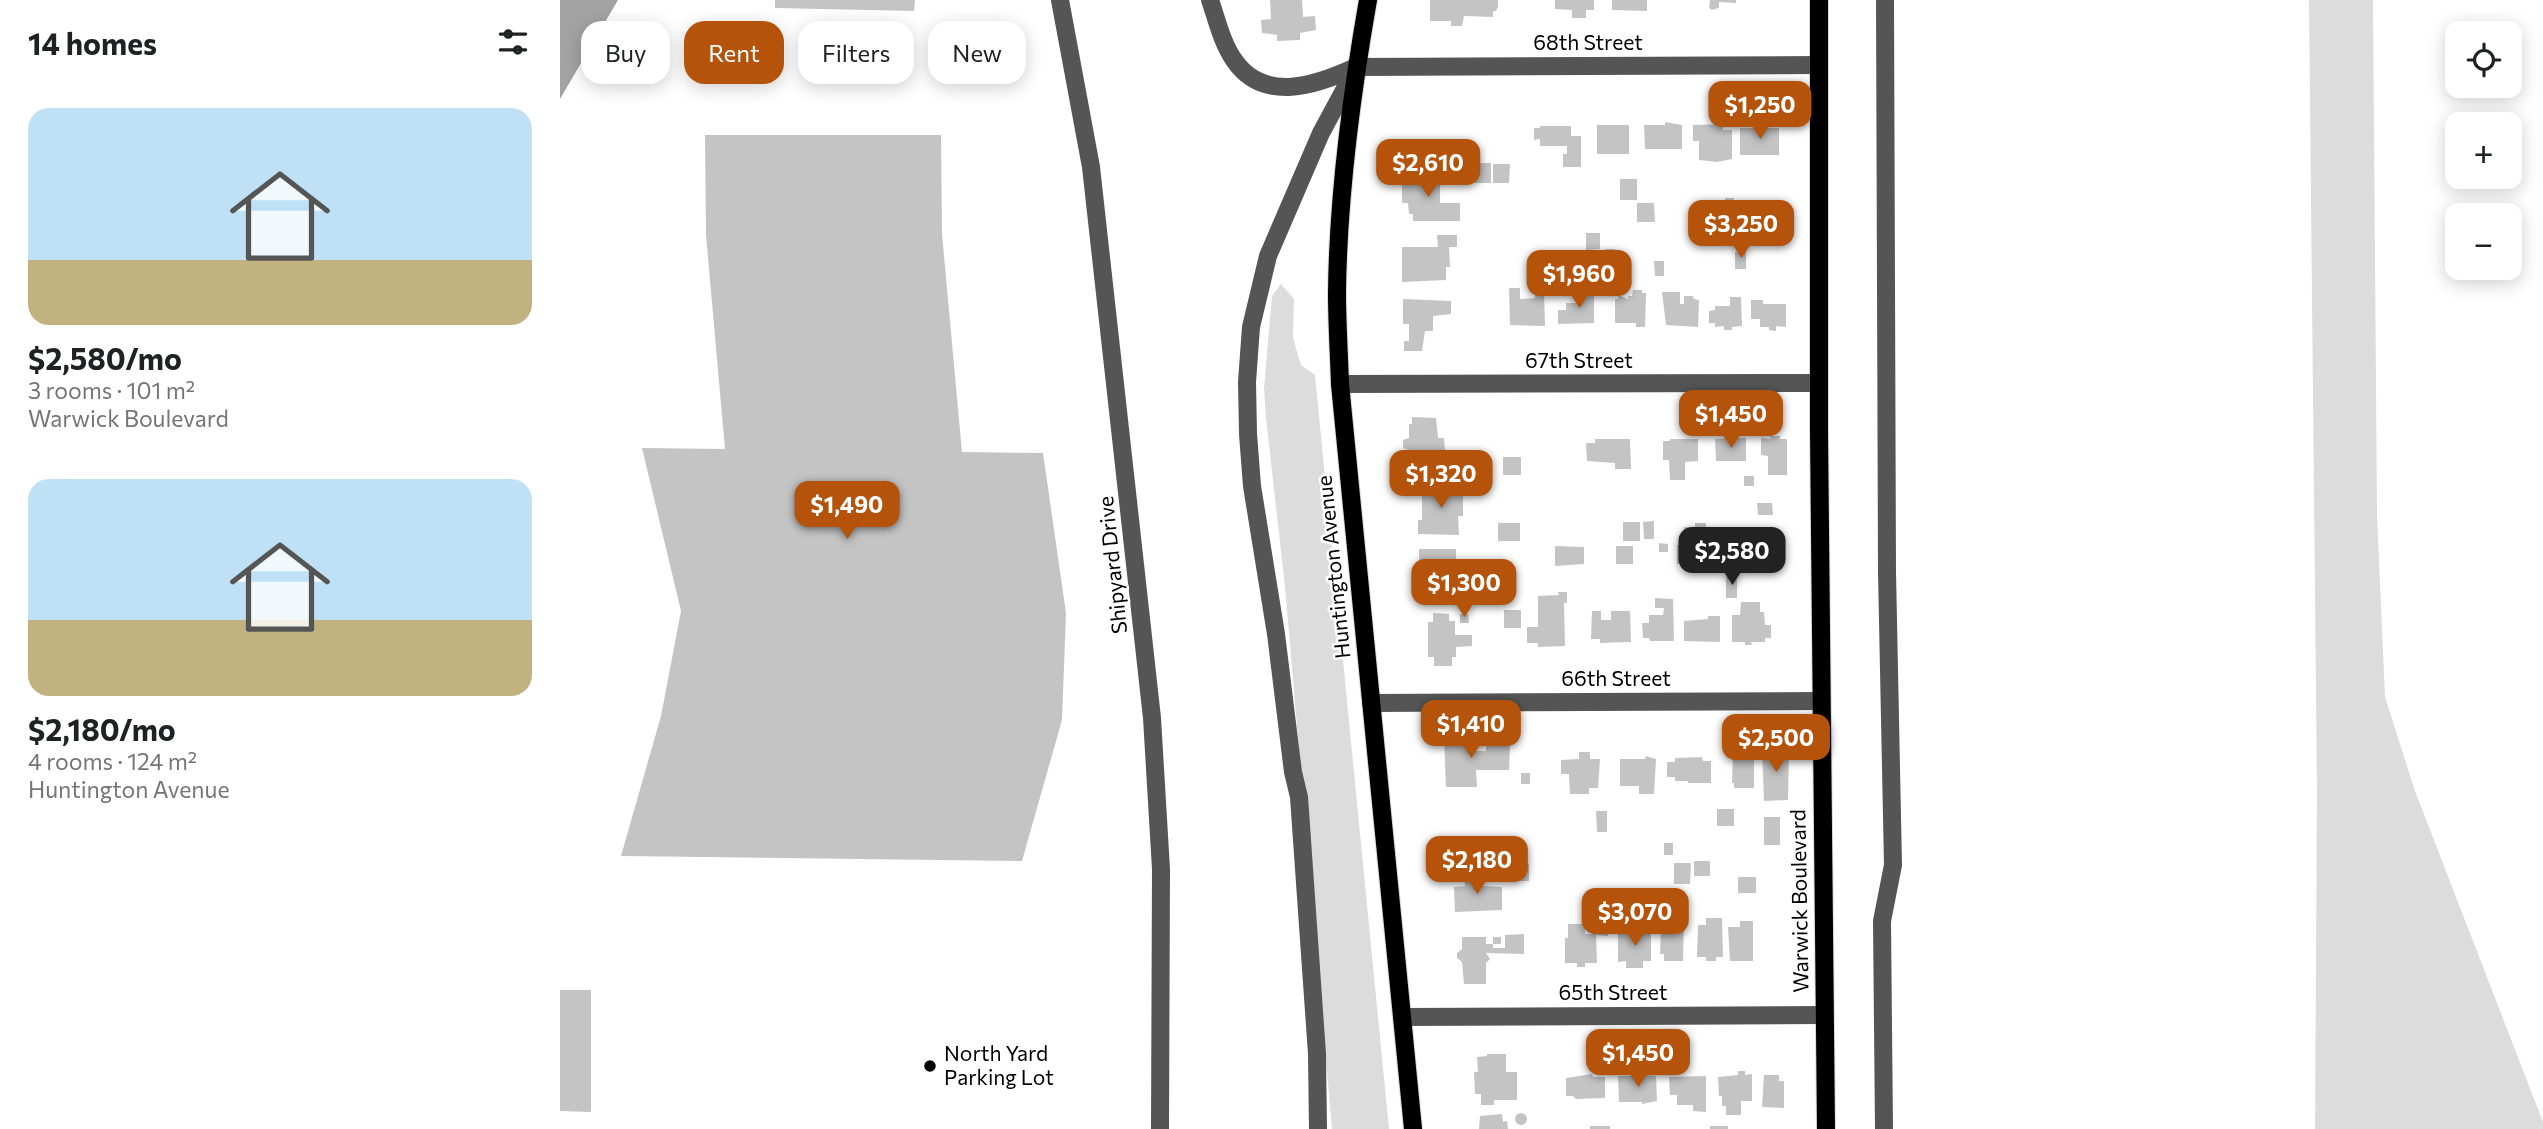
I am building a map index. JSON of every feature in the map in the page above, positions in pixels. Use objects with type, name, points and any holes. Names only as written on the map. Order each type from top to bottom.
[{"type":"main road","name":"Huntington Avenue","points":[[1368,0],[1356,67],[1343,182],[1337,293],[1340,384],[1413,1129]]},
{"type":"main road","name":"Warwick Boulevard","points":[[1819,0],[1819,383],[1826,1129]]},
{"type":"street","name":"Shipyard Drive","points":[[1059,0],[1091,167],[1152,718],[1161,869],[1160,1129]]},
{"type":"street","points":[[1210,0],[1233,58],[1241,70],[1264,85],[1278,88],[1307,85],[1356,67]]},
{"type":"street","points":[[1884,1129],[1882,924],[1894,865],[1887,582],[1885,0]]},
{"type":"street","name":"68th Street","points":[[1356,67],[1819,65]]},
{"type":"street","points":[[1318,1129],[1317,1054],[1299,797],[1293,772],[1278,645],[1252,486],[1248,377],[1251,327],[1268,256],[1321,133],[1356,67]]},
{"type":"street","name":"67th Street","points":[[1340,384],[1819,383]]},
{"type":"street","name":"66th Street","points":[[1371,703],[1821,701]]},
{"type":"street","name":"65th Street","points":[[1402,1017],[1824,1015]]},
{"type":"shaded area","points":[[560,0],[618,0],[606,21],[581,21],[581,63],[560,99]]},
{"type":"shaded area","points":[[2309,0],[2373,0],[2377,515],[2385,697],[2415,791],[2543,1122],[2543,1129],[2315,1129],[2317,791]]},
{"type":"shaded area","points":[[1281,284],[1294,299],[1293,338],[1301,365],[1315,375],[1389,1129],[1332,1129],[1285,587],[1264,388],[1272,296]]},
{"type":"building","points":[[775,0],[915,0],[914,11],[775,8]]},
{"type":"building","points":[[1270,0],[1302,0],[1303,17],[1315,16],[1316,30],[1300,33],[1300,40],[1277,41],[1277,35],[1262,33],[1261,20],[1271,19]]},
{"type":"building","points":[[1430,0],[1498,0],[1498,7],[1493,11],[1493,17],[1464,16],[1462,26],[1451,26],[1451,21],[1430,21]]},
{"type":"building","points":[[1555,0],[1594,0],[1594,10],[1586,10],[1586,18],[1572,18],[1572,10],[1555,9]]},
{"type":"building","points":[[1612,0],[1647,0],[1647,11],[1612,10]]},
{"type":"building","points":[[1710,0],[1736,0],[1736,3],[1719,2],[1719,8],[1712,10],[1709,8]]},
{"type":"building","points":[[1665,122],[1682,125],[1682,149],[1645,149],[1644,125],[1665,125]]},
{"type":"building","points":[[1723,124],[1723,130],[1732,130],[1732,159],[1717,162],[1699,160],[1699,141],[1693,141],[1693,125]]},
{"type":"building","points":[[1597,125],[1629,125],[1629,154],[1597,154]]},
{"type":"building","points":[[1571,126],[1571,136],[1581,136],[1581,167],[1563,167],[1563,154],[1567,154],[1567,146],[1540,146],[1540,139],[1534,140],[1534,128]]},
{"type":"building","points":[[1740,128],[1779,128],[1779,155],[1740,155]]},
{"type":"building","points":[[705,135],[941,135],[942,234],[962,452],[1043,453],[1066,613],[1062,720],[1022,861],[621,856],[661,716],[681,611],[642,448],[725,449],[706,235]]},
{"type":"building","points":[[1474,163],[1491,163],[1491,183],[1474,183]]},
{"type":"building","points":[[1493,164],[1510,164],[1509,183],[1493,183]]},
{"type":"building","points":[[1408,172],[1440,172],[1440,203],[1460,203],[1460,221],[1413,221],[1408,203],[1402,203],[1402,183],[1408,183]]},
{"type":"building","points":[[1620,179],[1637,179],[1637,200],[1620,200]]},
{"type":"building","points":[[1725,198],[1734,198],[1733,219],[1722,218]]},
{"type":"building","points":[[1751,201],[1770,201],[1770,218],[1751,218]]},
{"type":"building","points":[[1637,203],[1654,203],[1655,222],[1637,222]]},
{"type":"building","points":[[1773,208],[1780,208],[1780,217],[1773,217]]},
{"type":"building","points":[[1751,229],[1770,229],[1770,240],[1751,240]]},
{"type":"building","points":[[1586,233],[1600,233],[1600,249],[1586,250]]},
{"type":"building","points":[[1437,235],[1457,235],[1457,247],[1449,247],[1450,267],[1446,267],[1446,280],[1402,282],[1402,247],[1438,247]]},
{"type":"building","points":[[1605,249],[1615,249],[1615,267],[1605,267]]},
{"type":"building","points":[[1535,251],[1553,251],[1553,267],[1535,267]]},
{"type":"building","points":[[1746,251],[1746,269],[1735,269],[1735,252]]},
{"type":"building","points":[[1654,261],[1664,261],[1664,276],[1655,276]]},
{"type":"building","points":[[1509,288],[1520,288],[1520,299],[1535,298],[1535,293],[1544,293],[1545,326],[1510,325]]},
{"type":"building","points":[[1633,290],[1646,293],[1645,327],[1636,327],[1636,323],[1615,323],[1615,299],[1618,299],[1618,295],[1628,299]]},
{"type":"building","points":[[1578,291],[1594,291],[1594,323],[1558,324],[1558,310],[1566,310],[1566,303],[1578,303]]},
{"type":"building","points":[[1662,292],[1680,292],[1680,304],[1684,304],[1684,296],[1693,296],[1699,300],[1698,327],[1666,325]]},
{"type":"building","points":[[1730,297],[1741,297],[1742,326],[1732,327],[1732,330],[1724,330],[1724,326],[1715,327],[1715,323],[1709,323],[1709,311],[1715,310],[1715,306],[1730,306]]},
{"type":"building","points":[[1403,299],[1451,301],[1451,314],[1433,316],[1433,331],[1425,331],[1422,351],[1404,351],[1404,341],[1409,341],[1409,324],[1403,324]]},
{"type":"building","points":[[1751,300],[1763,300],[1763,304],[1786,304],[1786,327],[1776,326],[1776,331],[1769,330],[1769,327],[1760,327],[1760,319],[1751,319]]},
{"type":"building","points":[[1412,417],[1436,418],[1438,438],[1444,438],[1445,450],[1438,450],[1436,469],[1412,469],[1409,450],[1403,448],[1403,440],[1409,438]]},
{"type":"building","points":[[1770,436],[1787,439],[1787,475],[1768,475],[1768,456],[1761,455],[1761,438],[1771,439]]},
{"type":"building","points":[[1746,438],[1746,461],[1716,461],[1715,439]]},
{"type":"building","points":[[1595,439],[1630,439],[1631,469],[1615,469],[1615,463],[1587,461],[1586,443],[1595,443]]},
{"type":"building","points":[[1698,439],[1698,461],[1685,462],[1685,480],[1670,480],[1669,460],[1663,460],[1663,441]]},
{"type":"building","points":[[1503,457],[1521,457],[1521,475],[1503,475]]},
{"type":"building","points":[[1744,476],[1754,476],[1754,486],[1744,486]]},
{"type":"building","points":[[1428,483],[1458,483],[1458,493],[1463,493],[1463,516],[1458,516],[1459,535],[1418,534],[1418,520],[1422,520],[1422,496],[1428,496]]},
{"type":"building","points":[[1757,503],[1772,503],[1773,515],[1758,515]]},
{"type":"building","points":[[1654,521],[1654,539],[1644,539],[1643,522]]},
{"type":"building","points":[[1623,522],[1640,522],[1640,541],[1623,541]]},
{"type":"building","points":[[1498,523],[1520,523],[1520,541],[1498,541]]},
{"type":"building","points":[[1695,523],[1706,523],[1706,538],[1695,539]]},
{"type":"building","points":[[1684,527],[1692,527],[1692,539],[1684,539]]},
{"type":"building","points":[[1659,543],[1668,544],[1668,552],[1659,552]]},
{"type":"building","points":[[1677,545],[1688,545],[1688,564],[1677,564]]},
{"type":"building","points":[[1555,546],[1584,547],[1584,564],[1555,566]]},
{"type":"building","points":[[1616,546],[1633,546],[1633,564],[1616,564]]},
{"type":"building","points":[[1419,549],[1456,549],[1456,561],[1464,560],[1467,589],[1450,589],[1450,603],[1426,603],[1426,577],[1419,577]]},
{"type":"building","points":[[1726,577],[1737,577],[1737,598],[1726,598]]},
{"type":"building","points":[[1558,592],[1567,592],[1567,603],[1564,603],[1565,646],[1538,647],[1538,643],[1527,643],[1527,627],[1538,627],[1538,596],[1559,595]]},
{"type":"building","points":[[1655,598],[1673,599],[1674,641],[1650,641],[1649,638],[1643,638],[1642,623],[1649,623],[1649,615],[1663,615],[1664,608],[1655,608]]},
{"type":"building","points":[[1741,602],[1760,602],[1760,612],[1764,612],[1765,625],[1771,625],[1771,638],[1765,638],[1765,642],[1751,642],[1752,645],[1732,642],[1732,615],[1740,615]]},
{"type":"building","points":[[1504,610],[1521,610],[1521,628],[1504,628]]},
{"type":"building","points":[[1592,611],[1601,611],[1601,620],[1611,620],[1611,611],[1630,611],[1631,642],[1600,643],[1600,639],[1591,639]]},
{"type":"building","points":[[1433,613],[1449,614],[1449,621],[1455,621],[1455,635],[1472,635],[1472,646],[1456,647],[1452,666],[1434,666],[1434,657],[1428,657],[1428,622],[1433,622]]},
{"type":"building","points":[[1460,614],[1468,614],[1469,623],[1460,623]]},
{"type":"building","points":[[1708,616],[1720,616],[1720,642],[1684,641],[1684,621],[1708,619]]},
{"type":"building","points":[[1444,736],[1476,736],[1476,751],[1486,751],[1486,746],[1510,746],[1509,770],[1476,770],[1477,787],[1446,787]]},
{"type":"building","points":[[1772,745],[1779,745],[1779,750],[1789,750],[1788,800],[1764,801],[1762,750],[1772,750]]},
{"type":"building","points":[[1733,751],[1754,751],[1754,788],[1734,788]]},
{"type":"building","points":[[1579,752],[1590,752],[1590,759],[1600,759],[1598,788],[1589,788],[1589,794],[1570,794],[1569,774],[1561,774],[1561,760],[1579,759]]},
{"type":"building","points":[[1646,756],[1656,759],[1654,794],[1639,794],[1639,786],[1620,786],[1620,759],[1645,759]]},
{"type":"building","points":[[1702,757],[1703,761],[1711,761],[1711,783],[1688,783],[1675,781],[1675,777],[1667,777],[1667,762],[1675,762],[1675,758]]},
{"type":"building","points":[[1521,773],[1530,773],[1530,784],[1521,784]]},
{"type":"building","points":[[1717,809],[1734,809],[1734,826],[1717,826]]},
{"type":"building","points":[[1596,811],[1607,811],[1607,832],[1597,832]]},
{"type":"building","points":[[1764,817],[1780,817],[1780,845],[1764,845]]},
{"type":"building","points":[[1664,843],[1673,843],[1673,855],[1664,855]]},
{"type":"building","points":[[1694,861],[1710,861],[1710,876],[1694,876]]},
{"type":"building","points":[[1674,863],[1691,863],[1690,884],[1674,884]]},
{"type":"building","points":[[1512,864],[1529,864],[1529,881],[1512,881]]},
{"type":"building","points":[[1464,876],[1480,876],[1482,886],[1502,887],[1502,910],[1455,912],[1454,887],[1465,886]]},
{"type":"building","points":[[1738,877],[1756,877],[1756,893],[1738,893]]},
{"type":"building","points":[[1641,893],[1658,893],[1658,910],[1642,910]]},
{"type":"building","points":[[1592,913],[1608,913],[1608,936],[1596,935],[1597,963],[1585,963],[1585,967],[1577,967],[1577,963],[1565,963],[1568,924],[1585,924],[1585,934],[1592,934]]},
{"type":"building","points":[[1706,918],[1722,918],[1723,957],[1716,957],[1716,961],[1697,957],[1698,925],[1706,925]]},
{"type":"building","points":[[1740,921],[1753,921],[1753,961],[1730,961],[1728,927],[1740,927]]},
{"type":"building","points":[[1684,922],[1683,961],[1664,961],[1664,954],[1660,954],[1661,928],[1672,928],[1672,923]]},
{"type":"building","points":[[1651,931],[1651,961],[1643,961],[1643,968],[1626,968],[1626,961],[1618,962],[1618,932]]},
{"type":"building","points":[[1524,934],[1524,954],[1486,953],[1490,959],[1486,963],[1486,984],[1464,984],[1462,962],[1457,958],[1457,953],[1462,949],[1462,937],[1486,937],[1486,944],[1493,944],[1493,948],[1505,948],[1505,935]]},
{"type":"building","points":[[1493,937],[1501,937],[1501,944],[1493,944]]},
{"type":"building","points":[[560,990],[591,990],[591,1112],[560,1111]]},
{"type":"building","points":[[1506,1054],[1506,1072],[1517,1072],[1517,1100],[1494,1100],[1494,1105],[1481,1105],[1481,1094],[1475,1094],[1474,1072],[1478,1072],[1477,1057]]},
{"type":"building","points":[[1738,1071],[1745,1071],[1745,1075],[1752,1074],[1752,1101],[1741,1101],[1741,1115],[1726,1115],[1726,1106],[1722,1106],[1722,1096],[1719,1096],[1718,1077],[1738,1075]]},
{"type":"building","points":[[1592,1074],[1593,1077],[1605,1077],[1605,1098],[1576,1099],[1566,1096],[1566,1078]]},
{"type":"building","points":[[1764,1075],[1779,1075],[1779,1081],[1784,1081],[1784,1108],[1762,1107]]},
{"type":"building","points":[[1618,1076],[1656,1076],[1657,1101],[1642,1104],[1619,1102]]},
{"type":"building","points":[[1706,1076],[1706,1112],[1693,1111],[1693,1105],[1677,1105],[1677,1095],[1670,1095],[1669,1077]]},
{"type":"building","points":[[1502,1114],[1508,1129],[1479,1129],[1480,1116]]},
{"type":"building","points":[[1516,1114],[1526,1114],[1526,1124],[1516,1124]]},
{"type":"building","points":[[1590,1126],[1610,1126],[1610,1129],[1590,1129]]},
{"type":"building","points":[[1710,1126],[1728,1126],[1728,1129],[1710,1129]]},
{"type":"place","name":"North Yard Parking Lot","points":[[930,1066]]}]
